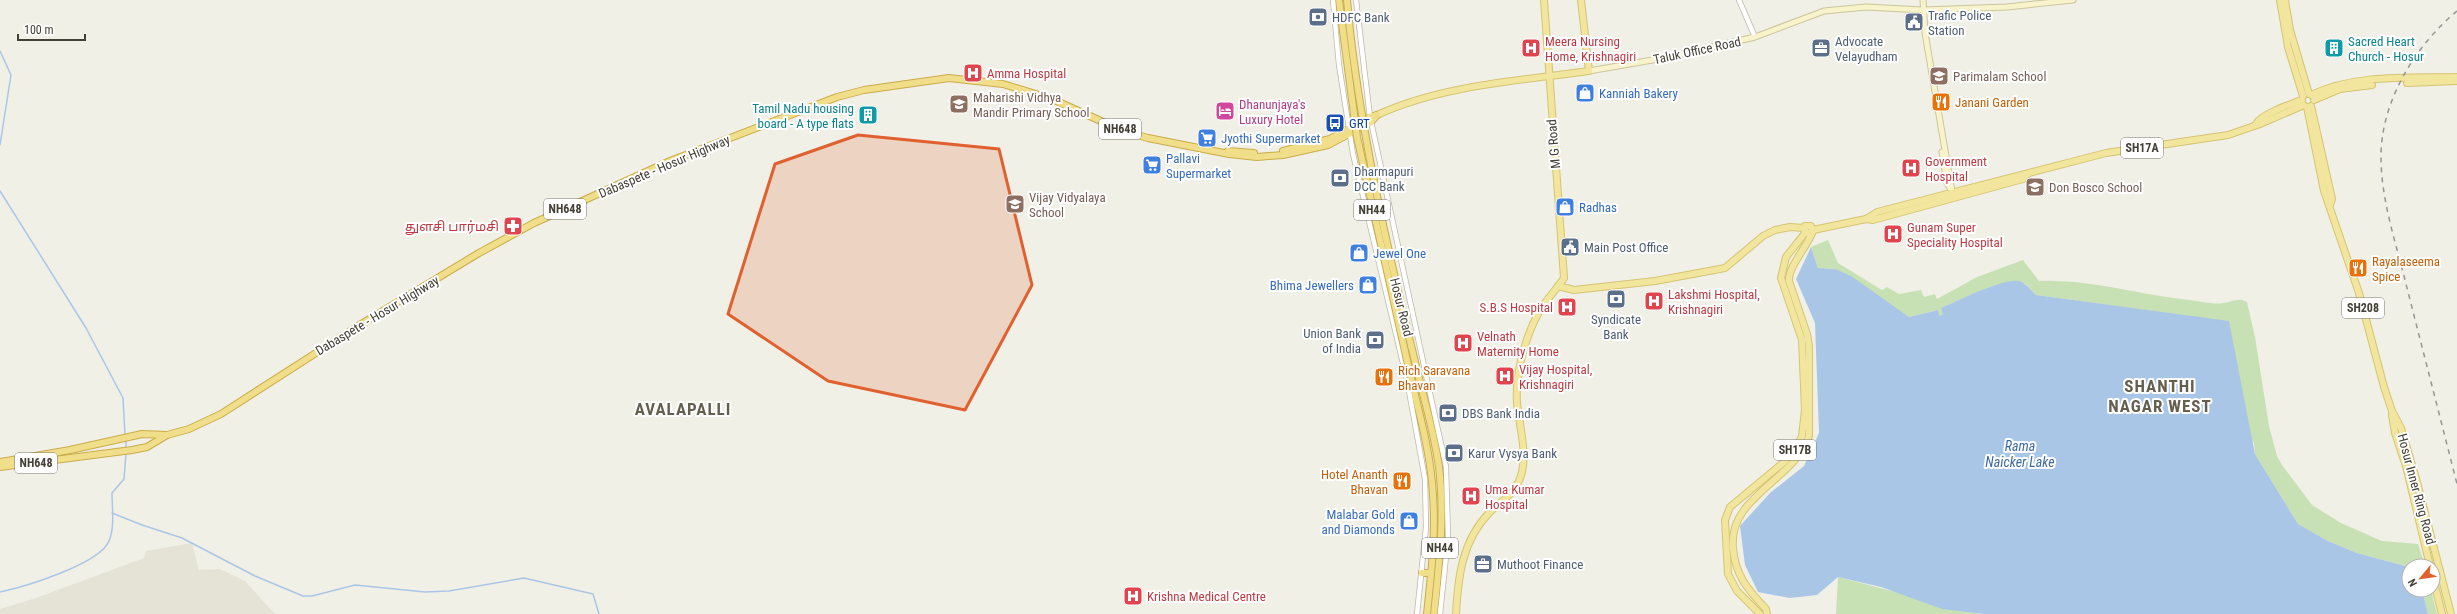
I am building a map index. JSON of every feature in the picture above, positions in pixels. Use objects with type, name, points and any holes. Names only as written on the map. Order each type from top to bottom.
[{"type":"highway","name":"Hosur Road","points":[[1339,0],[1352,110],[1360,153],[1427,445],[1433,494],[1431,573],[1427,614]]},
{"type":"highway","name":"Hosur Road","points":[[1347,0],[1360,110],[1370,161],[1397,290],[1436,447],[1441,497],[1440,562],[1434,614]]},
{"type":"highway","name":"Dabaspete - Hosur Highway","points":[[72,458],[147,447],[167,435],[189,429],[221,414],[329,344],[508,236],[670,161],[807,107],[864,90],[949,78],[1009,85],[1052,100],[1123,131],[1148,138],[1257,157],[1283,155],[1328,145],[1349,132]]},
{"type":"highway","name":"Taluk Office Road","points":[[1370,120],[1377,116]]},
{"type":"highway","name":"NH648","points":[[1349,132],[1370,120]]},
{"type":"highway","name":"Dabaspete - Hosur Highway","points":[[0,462],[70,450],[129,436],[142,434],[167,435]]},
{"type":"highway","points":[[70,450],[72,458]]},
{"type":"highway","name":"NH648","points":[[0,467],[72,458]]},
{"type":"highway","points":[[1422,573],[1431,573]]},
{"type":"main road","name":"M G Road","points":[[1456,614],[1458,582],[1469,540],[1489,513],[1514,491],[1522,471],[1517,400],[1519,376],[1526,345],[1539,312],[1564,278],[1544,0]]},
{"type":"main road","points":[[1581,0],[1589,71]]},
{"type":"main road","points":[[1919,0],[1923,9]]},
{"type":"main road","points":[[1923,0],[1925,33],[1952,192]]},
{"type":"main road","name":"Taluk Office Road","points":[[1377,116],[1399,105],[1450,91],[1589,71],[1664,58],[1755,37],[1824,11],[1866,7],[1923,9],[2007,7],[2073,0]]},
{"type":"main road","name":"Hosur Inner Ring Road","points":[[2280,0],[2288,47],[2308,100]]},
{"type":"main road","name":"Hosur Inner Ring Road","points":[[2285,0],[2290,30],[2308,100],[2324,191],[2359,293],[2392,411],[2395,433],[2406,466],[2428,558]]},
{"type":"main road","name":"SH17A","points":[[1558,286],[1574,290],[1655,281],[1725,268],[1763,236],[1775,230],[1790,227],[1803,233],[1809,225],[1813,231],[1866,219],[1873,220],[1952,192],[2023,179],[2028,174],[2106,153],[2221,136],[2260,124],[2336,85],[2354,82],[2457,77]]},
{"type":"main road","name":"SH17A","points":[[2308,100],[2355,86],[2457,81]]},
{"type":"main road","name":"SH17B","points":[[1767,614],[1766,609],[1741,580],[1736,569],[1732,537],[1740,513],[1805,450],[1809,436],[1809,346],[1807,334],[1788,274],[1809,243],[1813,231]]},
{"type":"main road","name":"SH17B","points":[[1760,614],[1737,591],[1728,574],[1725,520],[1730,508],[1784,462],[1796,449],[1802,436],[1805,410],[1802,340],[1781,278],[1784,262],[1790,250],[1803,233]]},
{"type":"main road","name":"Hosur Inner Ring Road","points":[[2392,411],[2401,428],[2417,482],[2451,614]]},
{"type":"main road","points":[[2438,598],[2442,614]]},
{"type":"street","points":[[1333,0],[1339,65],[1349,132],[1420,448],[1426,496],[1422,573],[1417,614]]},
{"type":"street","points":[[1356,0],[1370,120],[1445,462],[1448,490],[1448,538],[1440,614]]},
{"type":"street","points":[[1739,0],[1755,37]]},
{"type":"highlighted area","points":[[858,135],[999,149],[1032,285],[965,410],[828,381],[728,314],[775,164]]},
{"type":"shaded area","points":[[192,543],[199,570],[220,569],[245,581],[275,614],[0,614],[0,609],[36,598],[144,558],[146,551]]},
{"type":"green space","points":[[1828,240],[1838,263],[1882,290],[1887,287],[1899,294],[1921,290],[1924,297],[1935,294],[1937,299],[1977,277],[2023,260],[2039,281],[2077,282],[2171,298],[2211,303],[2224,303],[2238,300],[2247,302],[2255,337],[2269,426],[2277,456],[2282,465],[2312,505],[2341,523],[2382,541],[2418,544],[2422,558],[2401,558],[2401,565],[2357,553],[2328,541],[2298,524],[2255,454],[2254,443],[2151,311],[2036,295],[2024,283],[2015,281],[1994,286],[1941,308],[1944,314],[1940,316],[1938,310],[1909,317],[1835,269],[1818,268],[1811,247]]},
{"type":"green space","points":[[1838,577],[1980,614],[1836,614]]},
{"type":"green space","points":[[2424,598],[2433,598],[2437,614],[2428,614]]},
{"type":"water","name":"Rama Naicker Lake","points":[[1811,247],[1818,268],[1835,269],[1851,276],[1909,317],[1938,310],[1940,316],[1943,314],[1941,308],[1994,286],[2015,281],[2024,283],[2036,295],[2229,321],[2255,454],[2298,524],[2328,541],[2357,553],[2401,565],[2401,598],[2424,598],[2428,614],[1984,614],[1942,609],[1881,587],[1838,577],[1817,595],[1790,598],[1758,592],[1745,565],[1740,526],[1770,493],[1804,466],[1819,433],[1815,323],[1796,279]]},
{"type":"waterway","points":[[0,51],[11,75],[0,145]]},
{"type":"waterway","points":[[0,191],[86,328],[123,398],[125,435]]},
{"type":"waterway","points":[[126,439],[126,449]]},
{"type":"waterway","points":[[0,592],[43,580],[77,566],[103,550],[111,536],[113,524],[112,493],[124,479],[126,453]]},
{"type":"waterway","points":[[112,513],[142,525],[182,538],[255,576],[303,596],[312,596],[355,585],[425,592],[449,591],[524,578],[593,594],[599,614]]},
{"type":"railway","points":[[2457,11],[2427,41],[2403,76],[2387,115],[2381,157],[2386,205],[2457,484]]},
{"type":"place","name":"HDFC Bank","points":[[1318,17]]},
{"type":"place","name":"Trafic Police Station","points":[[1914,22]]},
{"type":"place","name":"Meera Nursing Home, Krishnagiri","points":[[1531,48]]},
{"type":"place","name":"Advocate Velayudham","points":[[1821,48]]},
{"type":"place","name":"Sacred Heart Church - Hosur","points":[[2334,48]]},
{"type":"place","name":"Amma Hospital","points":[[973,73]]},
{"type":"place","name":"Parimalam School","points":[[1939,76]]},
{"type":"place","name":"Kanniah Bakery","points":[[1585,93]]},
{"type":"place","name":"Janani Garden","points":[[1941,102]]},
{"type":"place","name":"Maharishi Vidhya Mandir Primary School","points":[[959,104]]},
{"type":"place","name":"Dhanunjaya's Luxury Hotel","points":[[1225,111]]},
{"type":"place","name":"Tamil Nadu housing board - A type flats","points":[[868,115]]},
{"type":"place","name":"GRT","points":[[1335,123]]},
{"type":"place","name":"Jyothi Supermarket","points":[[1207,138]]},
{"type":"place","name":"Pallavi Supermarket","points":[[1152,165]]},
{"type":"place","name":"Government Hospital","points":[[1911,168]]},
{"type":"place","name":"Dharmapuri DCC Bank","points":[[1340,178]]},
{"type":"place","name":"Don Bosco School","points":[[2035,187]]},
{"type":"place","name":"Vijay Vidyalaya School","points":[[1015,204]]},
{"type":"place","name":"Radhas","points":[[1565,207]]},
{"type":"place","name":"துளசி பார்மசி","points":[[513,226]]},
{"type":"place","name":"Gunam Super Speciality Hospital","points":[[1893,234]]},
{"type":"place","name":"Main Post Office","points":[[1570,247]]},
{"type":"place","name":"Jewel One","points":[[1359,253]]},
{"type":"place","name":"Rayalaseema Spice","points":[[2358,268]]},
{"type":"place","name":"Bhima Jewellers","points":[[1368,285]]},
{"type":"place","name":"Syndicate Bank","points":[[1616,299]]},
{"type":"place","name":"Lakshmi Hospital, Krishnagiri","points":[[1654,301]]},
{"type":"place","name":"S.B.S Hospital","points":[[1567,307]]},
{"type":"place","name":"Union Bank of India","points":[[1375,340]]},
{"type":"place","name":"Velnath Maternity Home","points":[[1463,343]]},
{"type":"place","name":"Vijay Hospital, Krishnagiri","points":[[1505,376]]},
{"type":"place","name":"Rich Saravana Bhavan","points":[[1384,377]]},
{"type":"place","name":"DBS Bank India","points":[[1448,413]]},
{"type":"place","name":"Karur Vysya Bank","points":[[1454,453]]},
{"type":"place","name":"Hotel Ananth Bhavan","points":[[1402,481]]},
{"type":"place","name":"Uma Kumar Hospital","points":[[1471,496]]},
{"type":"place","name":"Malabar Gold and Diamonds","points":[[1409,521]]},
{"type":"place","name":"Muthoot Finance","points":[[1483,564]]},
{"type":"place","name":"Krishna Medical Centre","points":[[1133,596]]},
{"type":"district","name":"SHANTHI NAGAR WEST","points":[[2160,396]]},
{"type":"district","name":"AVALAPALLI","points":[[683,409]]}]
